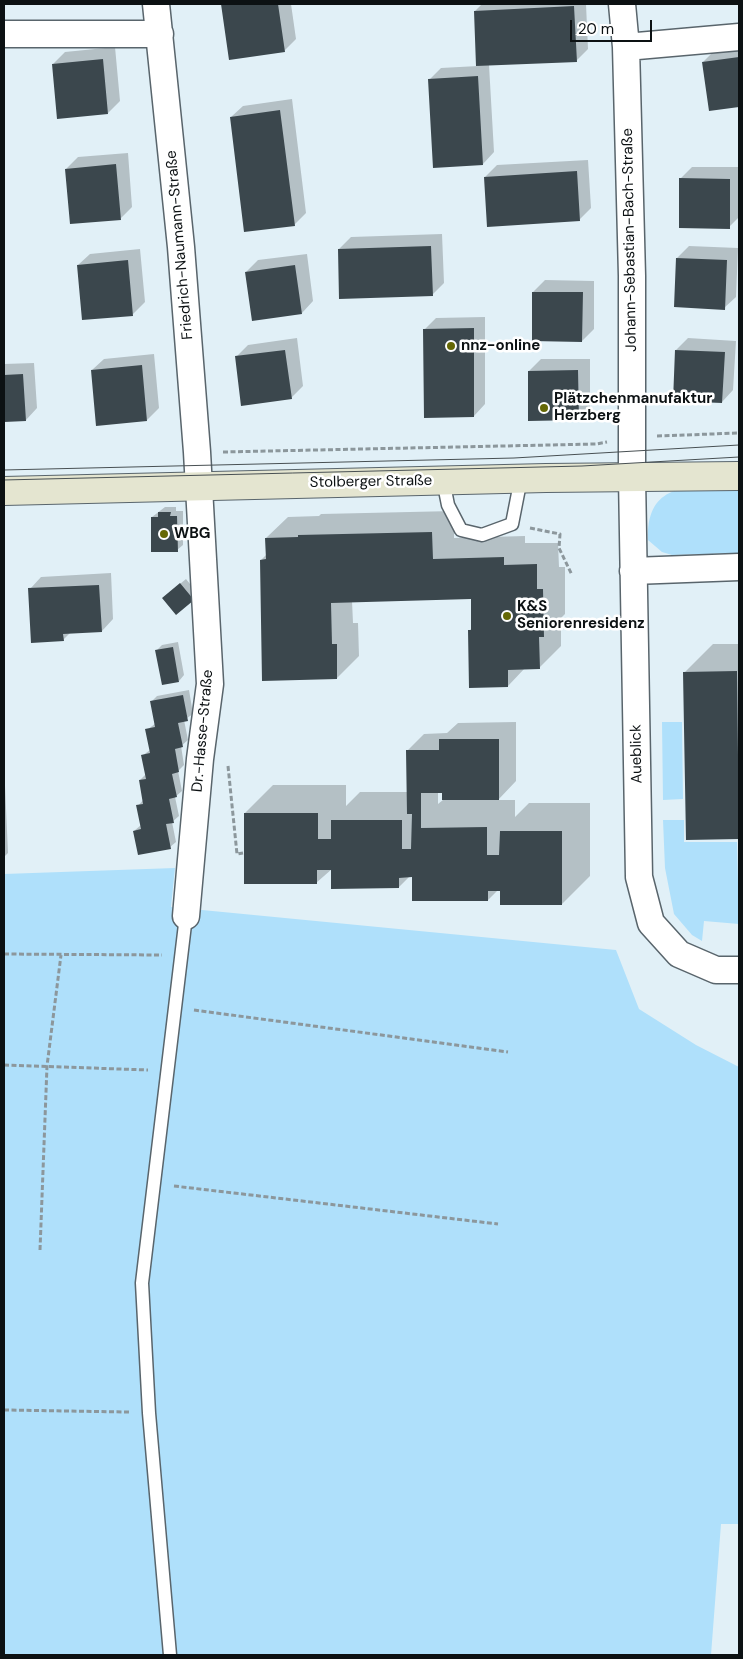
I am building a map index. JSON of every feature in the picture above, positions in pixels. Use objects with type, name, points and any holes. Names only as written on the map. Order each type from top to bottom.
[{"type":"main road","name":"Stolberger Straße","points":[[4,491],[521,478],[739,476]]},
{"type":"street","name":"Friedrich-Naumann-Straße","points":[[156,4],[181,247],[198,486]]},
{"type":"street","name":"Johann-Sebastian-Bach-Straße","points":[[622,4],[626,47],[632,276],[632,477]]},
{"type":"street","points":[[4,34],[160,34]]},
{"type":"street","points":[[626,47],[739,37]]},
{"type":"street","name":"Aueblick","points":[[632,477],[639,877],[651,923],[679,954],[716,970],[739,970]]},
{"type":"street","name":"Dr.-Hasse-Straße","points":[[186,916],[200,759],[210,684],[198,486]]},
{"type":"street","points":[[634,572],[739,567]]},
{"type":"lane","points":[[443,480],[448,505],[461,530],[482,535],[512,524],[521,478]]},
{"type":"lane","points":[[170,1655],[149,1412],[142,1282],[186,916]]},
{"type":"path","points":[[197,452],[596,444],[632,437],[739,433]]},
{"type":"path","points":[[512,524],[560,534],[558,548],[572,575]]},
{"type":"path","points":[[200,759],[229,766],[237,854],[243,854]]},
{"type":"path","points":[[4,954],[180,956]]},
{"type":"path","points":[[40,1250],[47,1066],[61,955]]},
{"type":"path","points":[[174,1008],[508,1052]]},
{"type":"path","points":[[4,1064],[166,1071]]},
{"type":"path","points":[[153,1184],[498,1224]]},
{"type":"path","points":[[4,1410],[149,1412]]},
{"type":"shaded area","points":[[739,486],[739,553],[672,555],[662,552],[648,540],[649,520],[655,506],[664,496],[690,487]]},
{"type":"shaded area","points":[[662,722],[682,722],[683,799],[663,800]]},
{"type":"shaded area","points":[[663,820],[684,820],[684,842],[737,842],[739,924],[704,921],[702,941],[692,935],[674,914],[665,868]]},
{"type":"shaded area","points":[[175,868],[171,907],[616,950],[639,1009],[696,1045],[739,1067],[739,1524],[721,1524],[711,1655],[4,1655],[4,874]]},
{"type":"building","points":[[221,4],[278,4],[285,52],[229,60]]},
{"type":"building","points":[[574,6],[577,62],[476,66],[474,11]]},
{"type":"building","points":[[739,57],[739,107],[709,111],[702,62]]},
{"type":"building","points":[[103,59],[108,114],[57,119],[52,64]]},
{"type":"building","points":[[478,76],[483,165],[433,168],[428,79]]},
{"type":"building","points":[[280,110],[295,226],[244,232],[230,117]]},
{"type":"building","points":[[116,164],[121,220],[70,224],[65,169]]},
{"type":"building","points":[[577,171],[580,221],[487,227],[484,177]]},
{"type":"building","points":[[679,178],[730,179],[730,229],[679,228]]},
{"type":"building","points":[[431,246],[433,296],[339,299],[338,249]]},
{"type":"building","points":[[676,258],[727,260],[725,310],[674,307]]},
{"type":"building","points":[[128,260],[133,316],[82,320],[77,265]]},
{"type":"building","points":[[295,265],[302,314],[252,321],[245,272]]},
{"type":"building","points":[[532,292],[583,292],[582,342],[532,341]]},
{"type":"building","points":[[474,328],[474,417],[424,418],[423,329]]},
{"type":"building","points":[[285,350],[292,399],[241,406],[235,356]]},
{"type":"building","points":[[675,350],[725,352],[722,403],[673,401]]},
{"type":"building","points":[[142,365],[147,421],[96,426],[91,370]]},
{"type":"building","points":[[578,370],[579,420],[528,421],[528,371]]},
{"type":"building","points":[[23,374],[26,421],[4,422],[4,375]]},
{"type":"building","name":"WBG","points":[[158,512],[171,512],[170,516],[177,516],[178,552],[151,552],[151,517],[158,517]]},
{"type":"building","name":"K&S Seniorenresidenz","points":[[432,532],[433,559],[504,557],[504,565],[537,564],[537,589],[543,589],[544,637],[539,637],[540,669],[508,670],[508,687],[469,688],[468,630],[471,630],[471,599],[331,603],[332,644],[337,644],[337,679],[262,681],[260,560],[266,559],[265,538],[298,537],[298,535]]},
{"type":"building","points":[[180,583],[194,600],[176,615],[162,598]]},
{"type":"building","points":[[99,585],[102,632],[63,634],[64,641],[31,643],[28,588]]},
{"type":"building","points":[[173,647],[179,682],[162,685],[155,650]]},
{"type":"building","points":[[737,671],[739,839],[686,840],[683,672]]},
{"type":"building","points":[[183,695],[188,721],[178,723],[183,747],[175,749],[179,772],[172,774],[177,797],[169,799],[174,823],[166,824],[171,849],[138,855],[133,831],[141,829],[136,805],[143,804],[139,780],[146,779],[141,755],[150,753],[145,729],[155,727],[150,701]]},
{"type":"building","points":[[439,739],[499,739],[499,800],[442,800],[442,793],[421,793],[421,828],[487,827],[487,855],[499,855],[500,831],[562,831],[562,905],[500,905],[500,891],[488,891],[488,901],[412,901],[412,877],[399,878],[399,888],[331,889],[331,870],[317,870],[317,884],[244,884],[244,813],[318,813],[318,839],[331,839],[331,820],[402,820],[402,849],[411,849],[412,814],[407,814],[406,750],[439,750]]},
{"type":"tram line","points":[[4,470],[514,458],[739,445]]},
{"type":"tram line","points":[[4,480],[582,466],[739,457]]},
{"type":"place","name":"nnz-online","points":[[451,346]]},
{"type":"place","name":"Plätzchenmanufaktur Herzberg","points":[[544,408]]},
{"type":"place","name":"WBG","points":[[164,534]]},
{"type":"place","name":"K&S Seniorenresidenz","points":[[507,616]]}]
